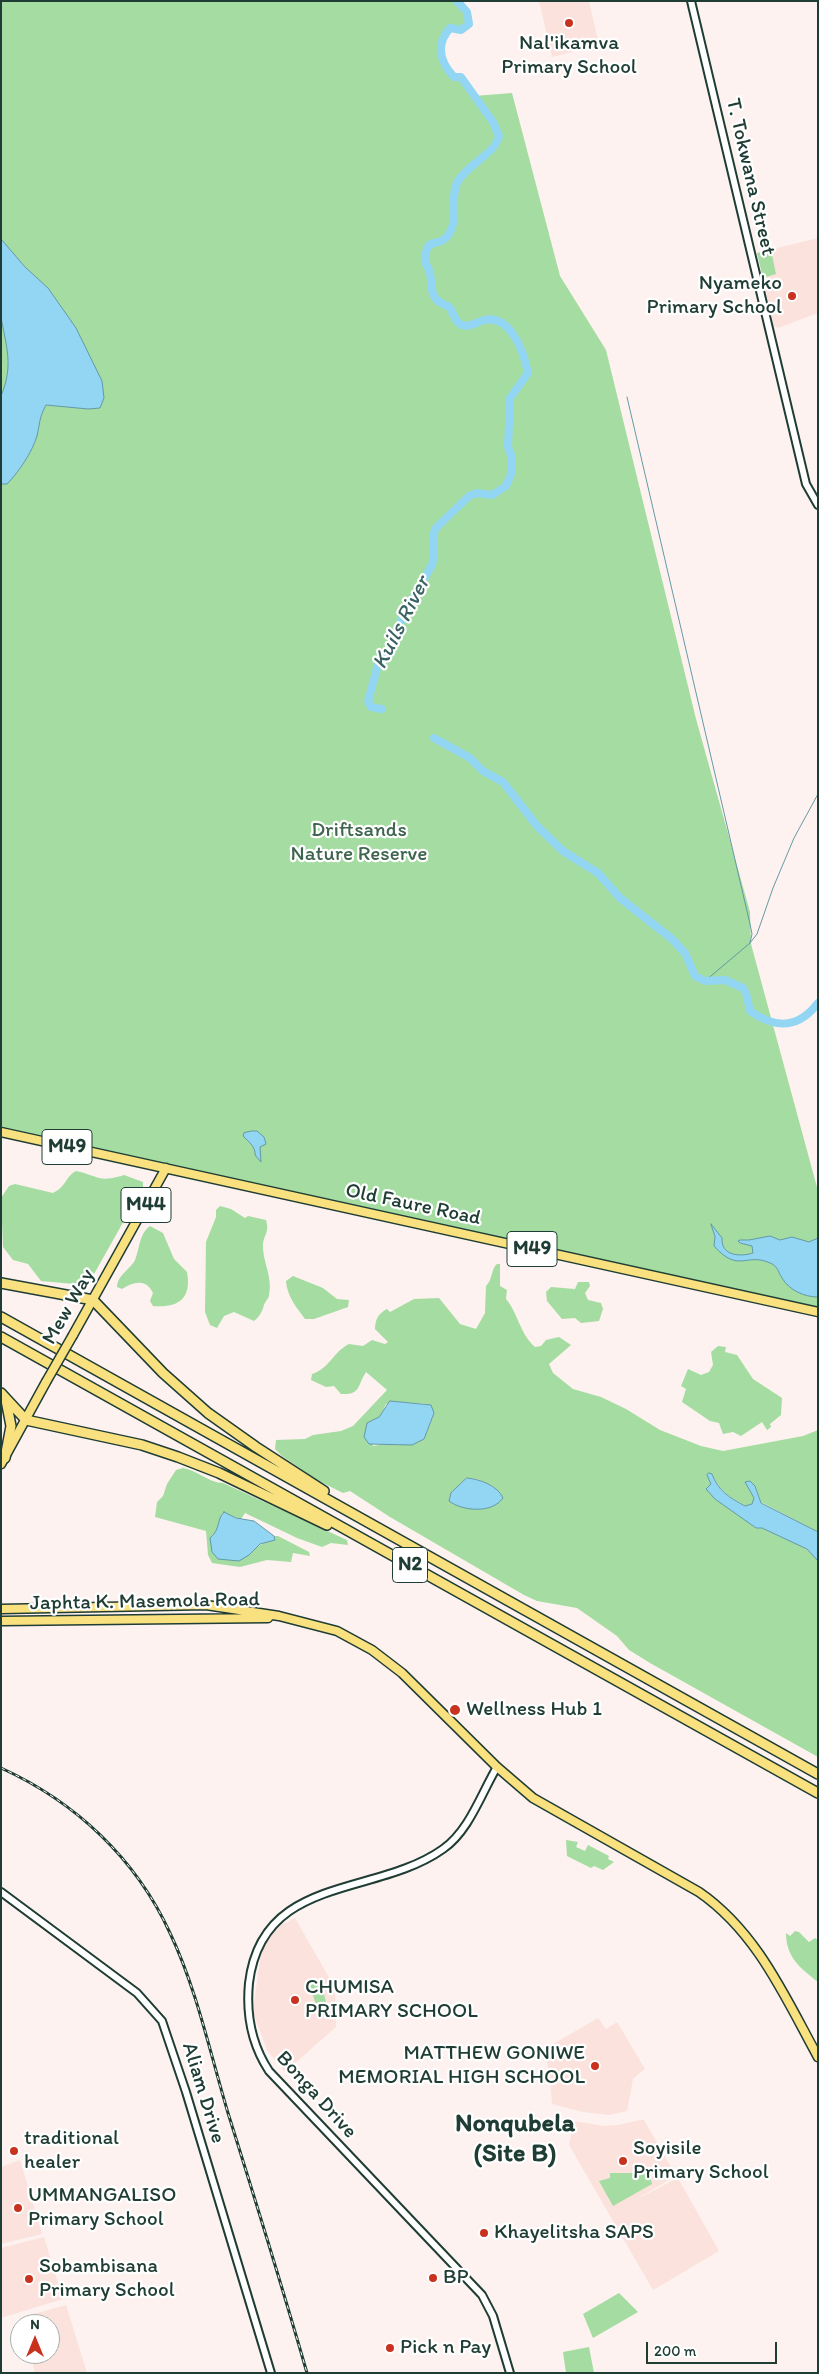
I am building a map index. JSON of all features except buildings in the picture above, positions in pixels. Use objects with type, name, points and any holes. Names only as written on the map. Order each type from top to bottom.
[{"type":"highway","points":[[1,1283],[94,1300],[170,1380],[208,1413],[256,1447],[374,1522],[389,1534]]},
{"type":"highway","name":"N2","points":[[1,1317],[818,1774]]},
{"type":"highway","name":"N2","points":[[1,1337],[818,1793]]},
{"type":"highway","points":[[3,1395],[26,1420],[134,1444],[178,1457],[219,1473],[334,1528],[360,1537]]},
{"type":"highway","points":[[3,1395],[11,1426],[3,1461]]},
{"type":"main road","name":"Old Faure Road","points":[[1,1132],[818,1312]]},
{"type":"main road","name":"Mew Way","points":[[3,1461],[166,1168]]},
{"type":"main road","name":"Japhta K. Masemola Road","points":[[1,1608],[206,1605],[290,1618],[337,1631],[380,1656],[402,1673],[497,1768],[537,1801],[699,1892],[723,1910],[744,1932],[760,1954],[818,2056]]},
{"type":"main road","name":"Japhta K. Masemola Road","points":[[1,1621],[290,1618]]},
{"type":"street","name":"T. Tokwana Street","points":[[691,1],[806,484],[818,504]]},
{"type":"street","name":"Bonga Drive","points":[[497,1768],[463,1828],[446,1848],[425,1861],[315,1896],[300,1904],[280,1920],[266,1936],[255,1959],[249,1999],[252,2035],[268,2071],[482,2295],[493,2316],[510,2373]]},
{"type":"street","name":"Aliam Drive","points":[[1,1892],[137,1993],[162,2021],[186,2092],[271,2373]]},
{"type":"shaded area","name":"Nal'ikamva Primary School","points":[[539,1],[589,1],[599,45],[552,57]]},
{"type":"shaded area","name":"Nyameko Primary School","points":[[818,238],[818,313],[778,328],[774,326],[757,253]]},
{"type":"shaded area","name":"CHUMISA PRIMARY SCHOOL","points":[[295,1918],[335,1988],[336,2027],[285,2072],[267,2050],[253,2012],[260,1959],[270,1931]]},
{"type":"shaded area","name":"MATTHEW GONIWE MEMORIAL HIGH SCHOOL","points":[[598,2018],[606,2029],[617,2022],[645,2069],[633,2079],[627,2111],[609,2115],[583,2112],[552,2104],[550,2077],[547,2063],[541,2051]]},
{"type":"shaded area","points":[[644,2120],[676,2176],[633,2201],[678,2178],[719,2251],[653,2290],[569,2145],[574,2121],[604,2126]]},
{"type":"shaded area","name":"UMMANGALISO Primary School","points":[[20,2160],[42,2234],[1,2244],[1,2167]]},
{"type":"shaded area","name":"Sobambisana Primary School","points":[[44,2237],[63,2299],[1,2318],[1,2248]]},
{"type":"shaded area","points":[[66,2305],[87,2373],[35,2373],[33,2364],[60,2364],[60,2314],[33,2314]]},
{"type":"green space","name":"Driftsands Nature Reserve","points":[[1,1],[457,1],[467,12],[469,24],[461,30],[450,28],[442,41],[441,53],[445,65],[454,77],[461,77],[474,96],[512,93],[560,276],[606,350],[696,719],[750,912],[751,944],[818,1191],[818,1308],[513,1244],[1,1131]]},
{"type":"green space","points":[[771,250],[776,274],[763,278],[757,253]]},
{"type":"green space","points":[[76,1171],[103,1179],[124,1175],[143,1182],[143,1187],[94,1274],[74,1284],[41,1281],[28,1264],[13,1260],[3,1247],[1,1198],[9,1186],[15,1184],[53,1193],[61,1188]]},
{"type":"green space","points":[[220,1206],[231,1209],[245,1218],[248,1216],[266,1220],[267,1231],[263,1246],[270,1289],[262,1312],[254,1321],[234,1312],[224,1316],[217,1328],[210,1325],[205,1312],[206,1242],[216,1217],[216,1210]]},
{"type":"green space","points":[[150,1226],[163,1233],[174,1259],[187,1272],[188,1282],[185,1296],[176,1304],[153,1306],[150,1301],[153,1293],[143,1283],[135,1283],[122,1289],[117,1287],[122,1275],[135,1260],[142,1237]]},
{"type":"green space","points":[[497,1264],[500,1264],[500,1286],[507,1290],[506,1299],[530,1342],[535,1347],[541,1346],[546,1340],[559,1337],[571,1345],[549,1364],[553,1373],[573,1389],[601,1397],[626,1409],[660,1430],[701,1446],[723,1451],[803,1436],[818,1430],[818,1532],[761,1502],[755,1486],[745,1482],[754,1498],[752,1504],[746,1506],[726,1493],[718,1485],[712,1474],[709,1478],[711,1484],[709,1488],[715,1499],[756,1527],[793,1541],[807,1549],[818,1561],[818,1757],[650,1663],[629,1650],[617,1636],[577,1608],[537,1601],[524,1595],[390,1517],[350,1491],[343,1493],[317,1480],[275,1449],[276,1440],[305,1439],[313,1435],[341,1431],[353,1426],[387,1390],[366,1372],[358,1389],[347,1394],[341,1394],[334,1386],[326,1387],[311,1380],[312,1374],[323,1368],[339,1351],[349,1344],[363,1346],[372,1340],[385,1344],[388,1342],[375,1329],[377,1319],[382,1312],[387,1309],[390,1312],[414,1299],[439,1298],[460,1324],[476,1329],[485,1313],[486,1286]],"holes":[[[399,1402],[427,1404],[434,1413],[424,1439],[395,1445],[391,1443],[373,1446],[371,1421],[380,1417],[386,1404]],[[467,1478],[477,1479],[494,1487],[500,1502],[483,1509],[451,1493]]]},
{"type":"green space","points":[[293,1276],[323,1288],[337,1299],[349,1300],[348,1307],[314,1319],[305,1319],[288,1292],[286,1281]]},
{"type":"green space","points":[[578,1282],[589,1282],[590,1286],[585,1293],[588,1300],[601,1303],[603,1309],[599,1321],[581,1323],[575,1318],[562,1319],[547,1301],[546,1292],[551,1287],[575,1289]]},
{"type":"green space","points":[[718,1346],[726,1347],[725,1352],[737,1355],[753,1379],[782,1398],[781,1415],[770,1424],[771,1427],[767,1430],[762,1422],[741,1436],[733,1432],[723,1434],[719,1423],[710,1421],[682,1402],[686,1389],[681,1386],[688,1369],[701,1375],[709,1372],[713,1365],[711,1352]]},
{"type":"green space","points":[[183,1468],[213,1481],[223,1483],[347,1540],[348,1545],[331,1543],[322,1547],[297,1538],[245,1513],[241,1519],[222,1513],[218,1531],[211,1537],[249,1555],[254,1548],[275,1538],[274,1536],[278,1536],[309,1552],[310,1556],[293,1553],[291,1562],[267,1560],[240,1567],[212,1563],[208,1555],[206,1531],[155,1517],[157,1502],[163,1496],[167,1484],[176,1470]]},
{"type":"green space","points":[[566,1840],[578,1842],[576,1847],[585,1851],[588,1845],[609,1856],[608,1859],[614,1862],[603,1870],[594,1866],[591,1868],[567,1856]]},
{"type":"green space","points":[[795,1931],[799,1932],[809,1942],[815,1938],[818,1940],[818,1982],[800,1967],[788,1949],[786,1933],[790,1936]]},
{"type":"green space","points":[[320,1980],[326,2002],[316,2005],[309,1983]]},
{"type":"green space","points":[[648,2169],[652,2184],[613,2206],[599,2181],[610,2178],[610,2173],[641,2173]]},
{"type":"green space","points":[[619,2293],[638,2312],[593,2338],[583,2314]]},
{"type":"green space","points":[[589,2347],[594,2373],[566,2373],[563,2352]]},
{"type":"water","points":[[1,239],[25,267],[48,288],[76,328],[102,381],[104,398],[100,408],[88,409],[46,405],[32,449],[7,484],[1,484],[1,396],[7,375],[8,356],[1,317]]},
{"type":"water","points":[[257,1131],[264,1137],[266,1144],[260,1147],[261,1162],[255,1155],[253,1147],[243,1136],[244,1133]]},
{"type":"water","points":[[711,1224],[722,1238],[728,1252],[737,1255],[753,1253],[752,1246],[740,1243],[738,1241],[740,1240],[770,1236],[780,1240],[792,1237],[809,1242],[818,1238],[818,1297],[802,1294],[793,1289],[785,1282],[773,1264],[762,1260],[736,1261],[730,1259],[714,1246],[715,1237]]},
{"type":"water","points":[[390,1401],[431,1405],[434,1413],[424,1439],[412,1445],[369,1444],[364,1437],[367,1423],[379,1417]]},
{"type":"water","points":[[709,1473],[712,1474],[725,1493],[745,1506],[752,1504],[754,1498],[745,1482],[750,1481],[755,1486],[761,1503],[818,1532],[818,1561],[807,1549],[762,1528],[756,1528],[715,1499],[706,1489],[711,1484],[707,1475]]},
{"type":"water","points":[[467,1478],[488,1484],[497,1490],[503,1498],[492,1507],[485,1509],[469,1509],[449,1501],[451,1493]]},
{"type":"water","points":[[224,1512],[236,1518],[254,1521],[274,1536],[275,1540],[260,1544],[249,1555],[239,1561],[218,1559],[212,1552],[210,1538],[216,1531]]},
{"type":"waterway","name":"Kuils River","points":[[382,709],[371,707],[368,701],[378,665],[391,653],[393,640],[404,614],[432,565],[434,556],[433,535],[436,528],[469,496],[477,493],[492,495],[506,486],[512,472],[511,455],[508,447],[510,398],[528,373],[515,337],[502,323],[484,320],[470,325],[462,325],[457,321],[449,307],[436,299],[425,261],[425,253],[429,245],[443,240],[452,228],[455,188],[458,181],[469,168],[493,148],[499,136],[493,122],[461,77],[454,77],[449,71],[441,53],[442,41],[450,28],[461,30],[469,24],[467,12],[457,1]]},
{"type":"waterway","points":[[627,397],[750,924],[752,934],[750,943]]},
{"type":"waterway","name":"Kuils River","points":[[434,738],[470,758],[483,771],[503,782],[537,826],[563,851],[598,873],[620,898],[672,939],[685,953],[695,976],[705,981],[725,980],[743,988],[750,1011],[769,1021],[778,1023],[795,1022],[803,1018],[818,1003]]},
{"type":"waterway","points":[[705,981],[750,943],[757,934],[773,888],[794,838],[818,794]]},
{"type":"railway","points":[[1,1768],[54,1798],[101,1835],[140,1881],[170,1933],[180,1955],[195,1999],[307,2373]]},
{"type":"place","name":"Nal'ikamva Primary School","points":[[569,23]]},
{"type":"place","name":"Nyameko Primary School","points":[[792,296]]},
{"type":"place","name":"Wellness Hub 1","points":[[455,1710]]},
{"type":"place","name":"CHUMISA PRIMARY SCHOOL","points":[[295,2000]]},
{"type":"place","name":"MATTHEW GONIWE MEMORIAL HIGH SCHOOL","points":[[595,2066]]},
{"type":"place","name":"traditional healer","points":[[14,2151]]},
{"type":"place","name":"Soyisile Primary School","points":[[623,2161]]},
{"type":"place","name":"UMMANGALISO Primary School","points":[[18,2208]]},
{"type":"place","name":"Khayelitsha SAPS","points":[[484,2233]]},
{"type":"place","name":"BP","points":[[433,2278]]},
{"type":"place","name":"Sobambisana Primary School","points":[[29,2279]]},
{"type":"place","name":"Pick n Pay","points":[[390,2348]]},
{"type":"district","name":"Nonqubela (Site B)","points":[[515,2139]]}]
